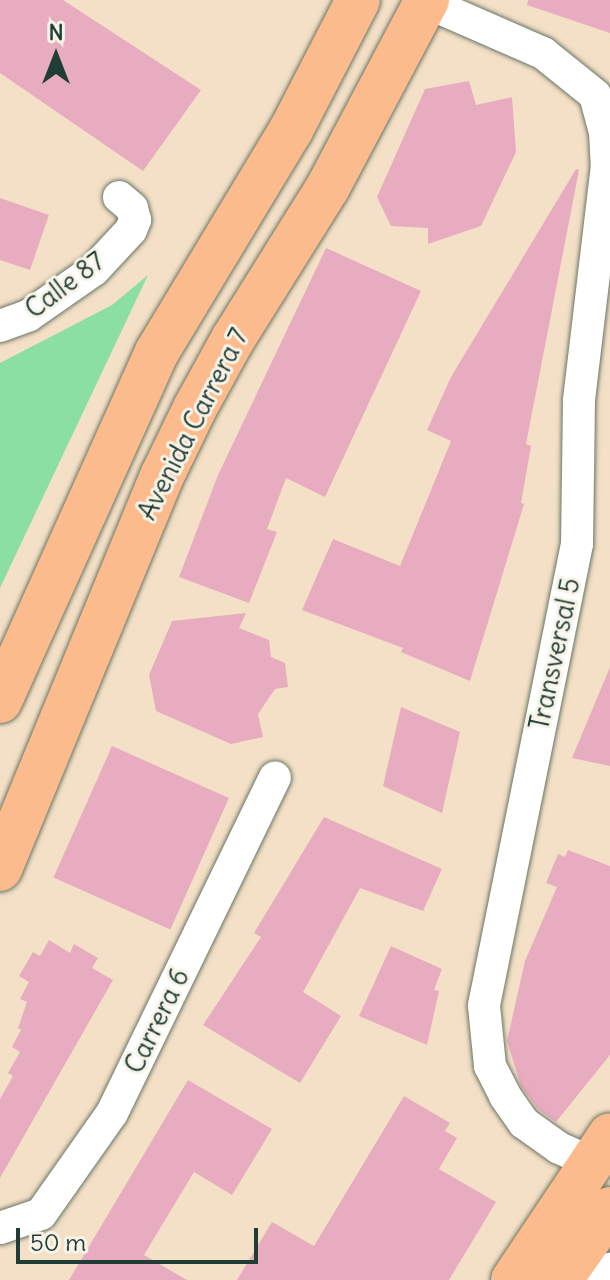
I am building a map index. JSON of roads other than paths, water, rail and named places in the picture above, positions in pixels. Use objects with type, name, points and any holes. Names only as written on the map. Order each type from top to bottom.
[{"type":"main road","points":[[0,701],[157,352],[291,130],[358,0]]},
{"type":"main road","name":"Avenida Carrera 7","points":[[0,869],[162,476],[233,339],[328,187],[426,1]]},
{"type":"main road","points":[[513,1280],[601,1148]]},
{"type":"main road","points":[[560,1280],[610,1209]]},
{"type":"street","name":"Transversal 5","points":[[426,1],[543,53],[595,95],[605,132],[607,165],[579,401],[577,544],[484,1006],[490,1066],[505,1096],[524,1123],[559,1148],[601,1148]]},
{"type":"street","name":"Calle 87","points":[[0,326],[28,316],[94,270],[122,240],[135,220],[132,208],[119,197]]},
{"type":"street","name":"Carrera 6","points":[[0,1228],[41,1214],[112,1113],[275,778]]},
{"type":"street","points":[[602,1280],[610,1269]]}]
